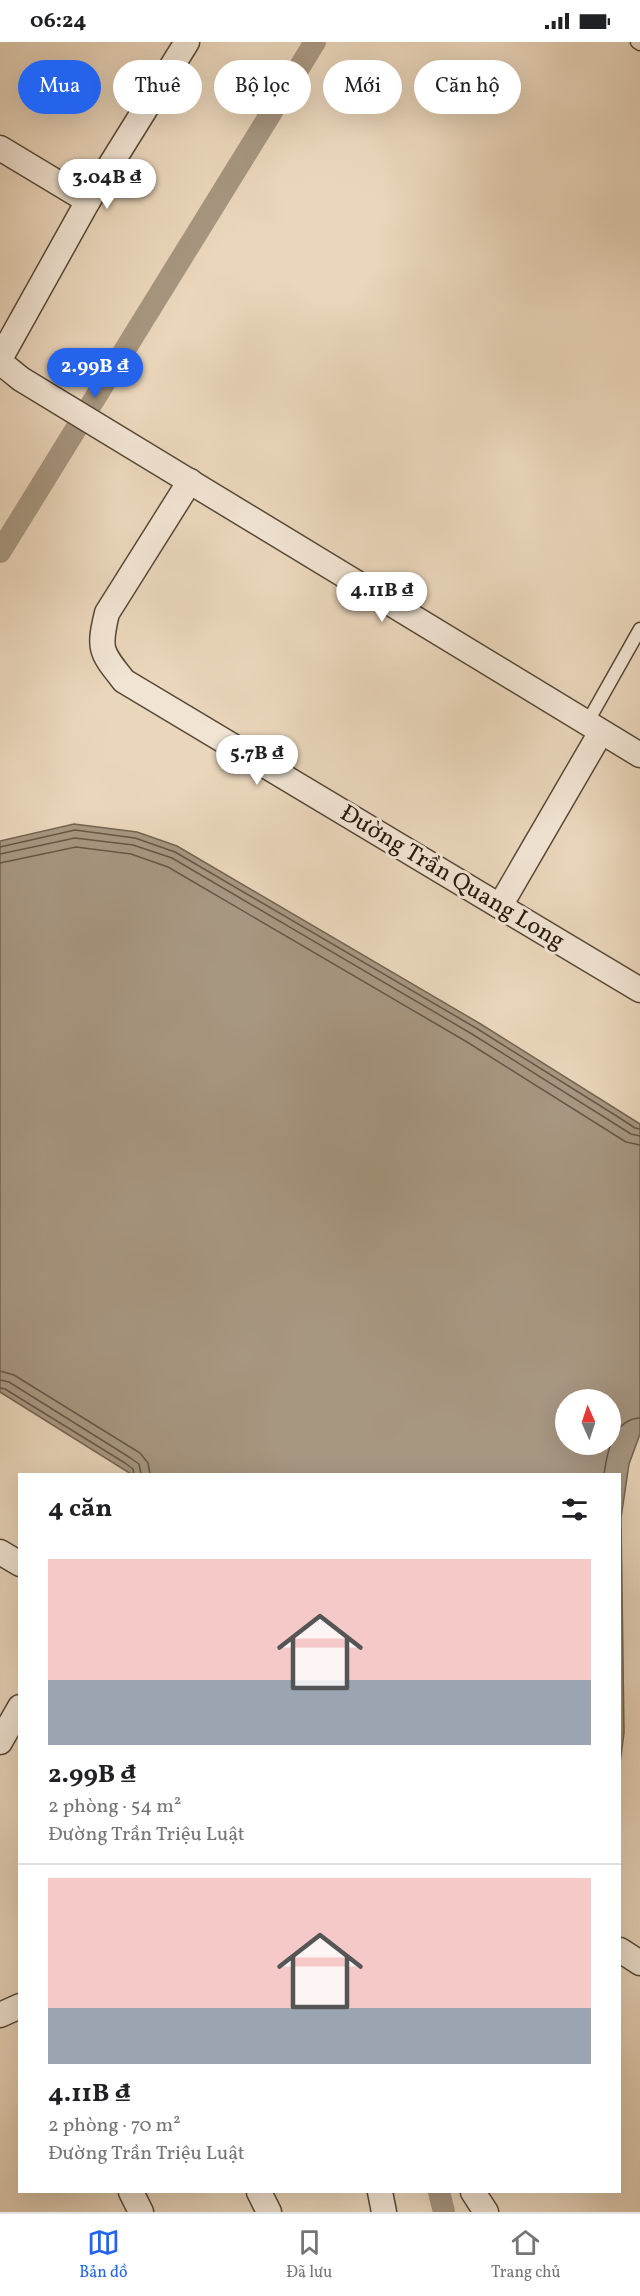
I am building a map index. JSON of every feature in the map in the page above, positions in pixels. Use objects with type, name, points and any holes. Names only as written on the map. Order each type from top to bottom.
[{"type":"street","points":[[187,42],[88,201],[0,361],[21,379],[640,755]]},
{"type":"street","points":[[0,148],[88,201]]},
{"type":"street","name":"Đường Trần Quang Long","points":[[190,481],[107,613],[102,634],[104,656],[124,681],[640,990]]},
{"type":"street","points":[[500,906],[594,727]]},
{"type":"street","points":[[0,1552],[18,1563]]},
{"type":"street","points":[[0,1742],[18,1710]]},
{"type":"street","points":[[621,1951],[640,1963]]},
{"type":"street","points":[[0,2014],[18,2007]]},
{"type":"street","points":[[132,2193],[141,2212]]},
{"type":"street","points":[[260,2193],[269,2212]]},
{"type":"street","points":[[380,2193],[384,2212]]},
{"type":"street","points":[[474,2193],[486,2212]]},
{"type":"lane","points":[[594,727],[640,628]]},
{"type":"water","points":[[74,824],[137,832],[177,846],[479,1023],[640,1124],[640,1434],[629,1464],[621,1518],[621,1473],[129,1473],[0,1392],[0,841]]},
{"type":"water","points":[[621,1518],[624,1733],[621,1756]]},
{"type":"waterway","points":[[0,552],[315,42]]},
{"type":"waterway","points":[[439,2193],[444,2212]]}]
